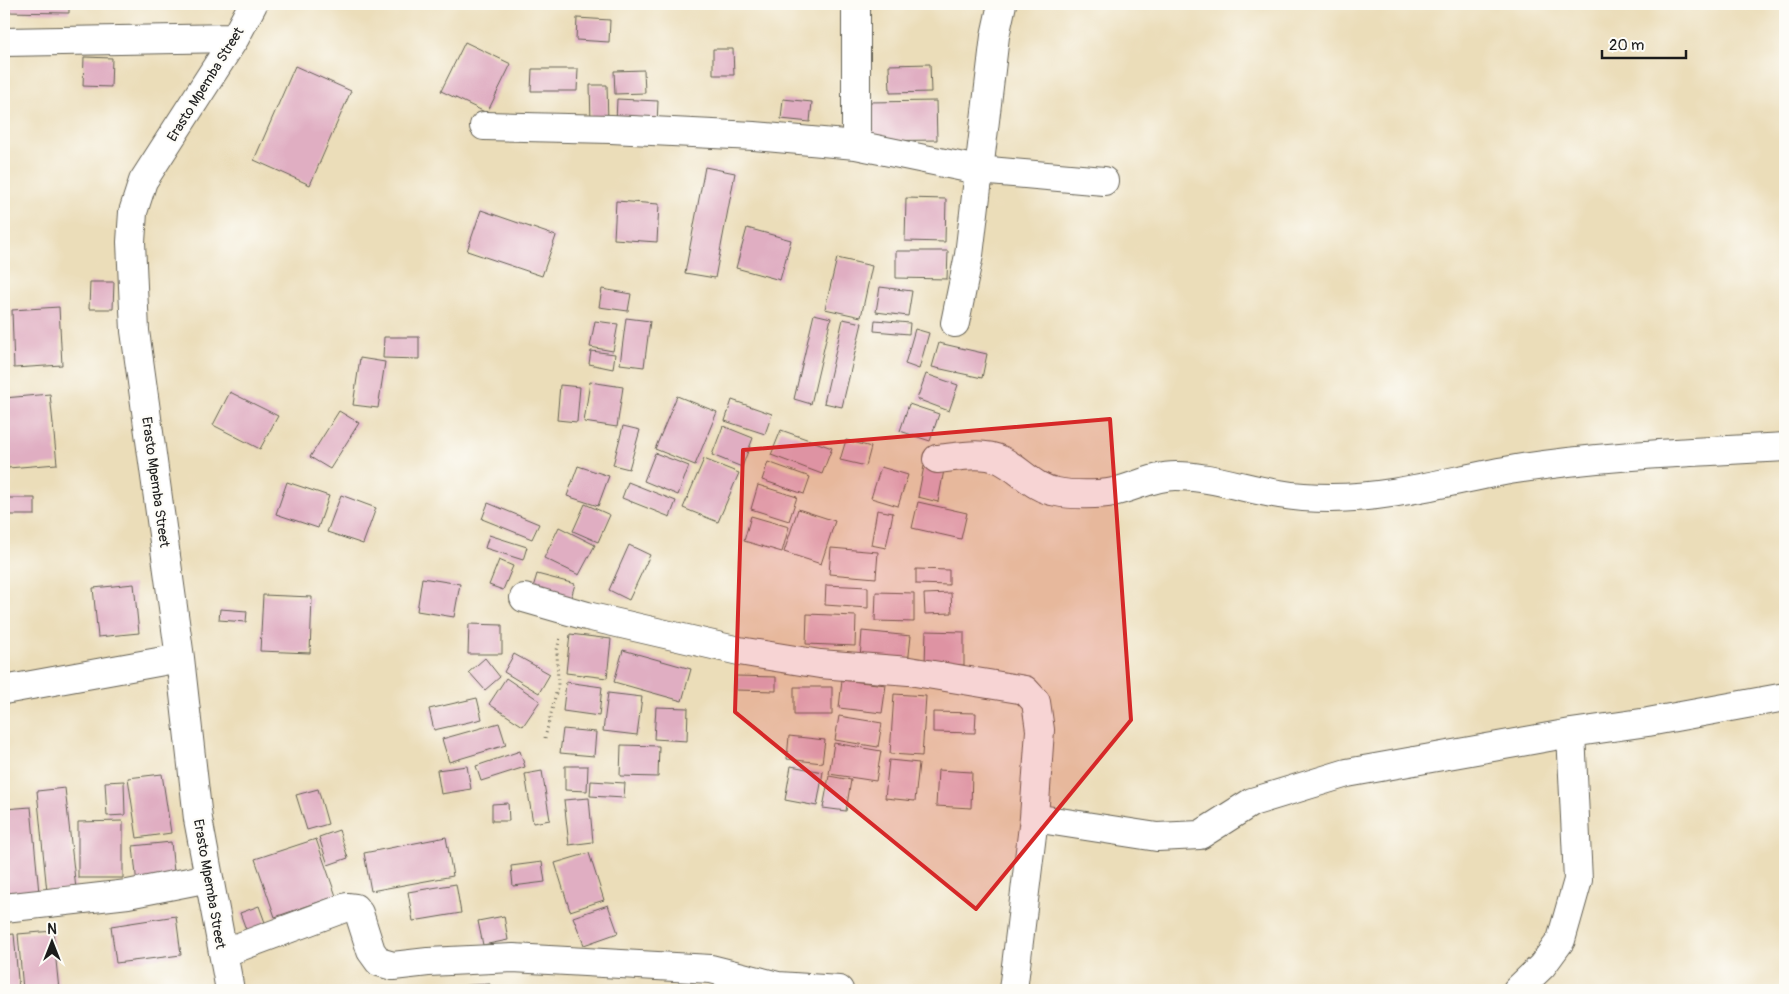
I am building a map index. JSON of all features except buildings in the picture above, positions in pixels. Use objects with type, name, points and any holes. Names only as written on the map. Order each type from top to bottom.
[{"type":"street","name":"Erasto Mpemba Street","points":[[230,990],[198,819],[180,658],[135,331],[131,242],[133,212],[144,181],[235,38],[253,4]]},
{"type":"street","points":[[856,4],[856,145]]},
{"type":"street","points":[[955,323],[969,255],[995,36],[1002,4]]},
{"type":"street","points":[[4,42],[235,38]]},
{"type":"street","points":[[484,126],[754,136],[856,145],[978,170],[1104,181]]},
{"type":"street","points":[[937,459],[978,455],[990,456],[1001,460],[1038,487],[1058,493],[1111,492],[1148,480],[1182,476],[1208,479],[1278,494],[1333,498],[1390,493],[1517,469],[1612,458],[1785,447]]},
{"type":"street","points":[[524,598],[739,651],[820,664],[909,671],[1025,690],[1036,702],[1040,730],[1034,818],[1013,990]]},
{"type":"street","points":[[4,690],[180,658]]},
{"type":"street","points":[[1034,818],[1157,837],[1200,834],[1252,802],[1347,773],[1785,697]]},
{"type":"street","points":[[1517,990],[1542,966],[1561,940],[1578,880],[1571,733]]},
{"type":"street","points":[[4,908],[128,894],[209,878]]},
{"type":"street","points":[[223,953],[347,907],[355,908],[359,913],[371,951],[379,962],[393,966],[428,962],[523,959],[711,969],[778,986],[839,990]]},
{"type":"path","points":[[545,738],[558,685],[557,650],[567,610]]},
{"type":"highlighted area","points":[[1110,419],[1131,720],[976,909],[735,712],[743,450]]}]
